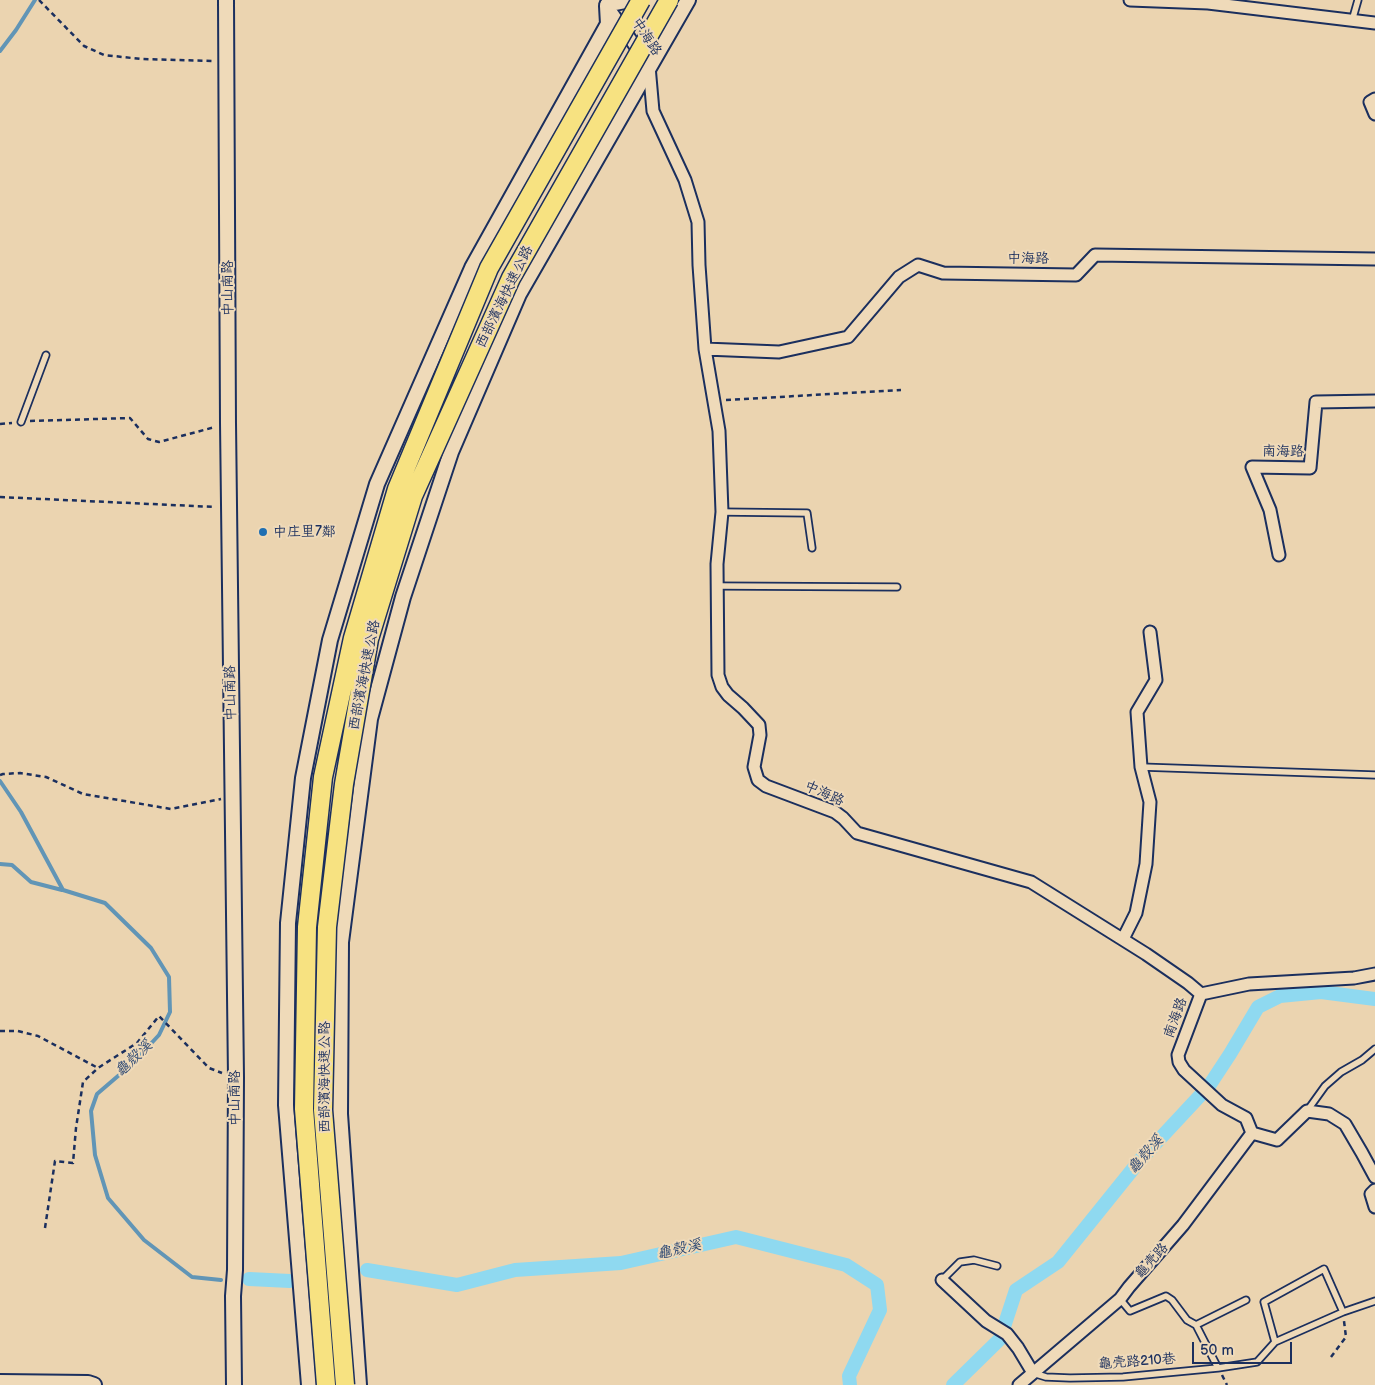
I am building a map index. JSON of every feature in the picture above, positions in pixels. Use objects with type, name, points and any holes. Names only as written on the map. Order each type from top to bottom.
[{"type":"highway","name":"西部濱海快速公路","points":[[326,1385],[304,1109],[307,927],[323,777],[353,638],[397,489],[489,268],[640,0]]},
{"type":"highway","name":"西部濱海快速公路","points":[[345,1385],[323,1110],[327,927],[344,784],[369,639],[413,496],[511,278],[669,0]]},
{"type":"street","name":"中山南路","points":[[226,0],[228,423],[236,1077],[235,1270],[232,1296],[234,1385]]},
{"type":"street","name":"中海路","points":[[640,0],[607,2],[649,66],[653,111],[686,180],[698,222],[705,349],[719,431],[722,512],[717,564],[718,675],[725,691],[759,725],[760,735],[754,767],[758,780],[766,786],[835,812],[857,833],[1031,882],[1181,978],[1201,994]]},
{"type":"street","points":[[359,1385],[340,1114],[341,942],[370,719],[403,597],[451,452],[519,294],[688,0]]},
{"type":"street","points":[[1130,0],[1208,1],[1375,23]]},
{"type":"street","points":[[309,1385],[286,1105],[288,923],[303,778],[330,640],[377,484],[472,268],[608,24],[607,2]]},
{"type":"street","points":[[1375,99],[1370,102],[1375,114]]},
{"type":"street","name":"中海路","points":[[705,349],[779,352],[848,336],[899,277],[918,265],[943,273],[1076,275],[1095,255],[1375,259]]},
{"type":"street","name":"南海路","points":[[1279,555],[1270,510],[1252,466],[1310,468],[1316,402],[1375,401]]},
{"type":"street","points":[[1122,940],[1136,913],[1146,864],[1150,802],[1141,767],[1137,712],[1156,680],[1150,632]]},
{"type":"street","name":"南海路","points":[[1252,1133],[1246,1118],[1222,1105],[1184,1070],[1179,1062],[1178,1055],[1201,994],[1249,984],[1354,978],[1375,974]]},
{"type":"street","points":[[1252,1133],[1277,1140],[1307,1112],[1329,1114],[1345,1124],[1375,1177]]},
{"type":"street","name":"龜壳路","points":[[1020,1385],[1120,1299],[1184,1225],[1252,1133]]},
{"type":"street","points":[[1375,1190],[1371,1194],[1375,1207]]},
{"type":"street","points":[[942,1280],[986,1321],[1006,1334],[1018,1348],[1034,1373]]},
{"type":"street","points":[[0,1382],[88,1383],[94,1385]]},
{"type":"lane","points":[[1352,21],[1358,0]]},
{"type":"lane","points":[[21,422],[46,355]]},
{"type":"lane","points":[[722,512],[807,513],[812,548]]},
{"type":"lane","points":[[717,586],[897,587]]},
{"type":"lane","points":[[1141,767],[1375,775]]},
{"type":"lane","points":[[1307,1112],[1325,1086],[1375,1049]]},
{"type":"lane","points":[[942,1280],[960,1262],[974,1260],[997,1266]]},
{"type":"lane","points":[[1275,1342],[1264,1302],[1324,1270],[1343,1312]]},
{"type":"lane","points":[[1120,1299],[1130,1311],[1166,1296],[1172,1300],[1187,1320],[1196,1325],[1218,1368]]},
{"type":"lane","points":[[1196,1325],[1246,1300]]},
{"type":"lane","name":"龜壳路210巷","points":[[1034,1373],[1046,1377],[1123,1377],[1218,1368],[1257,1362],[1275,1342],[1343,1312],[1375,1301]]},
{"type":"path","points":[[39,0],[84,46],[104,55],[141,59],[227,62]]},
{"type":"path","points":[[714,401],[902,390]]},
{"type":"path","points":[[0,424],[130,418],[148,439],[159,442],[228,423]]},
{"type":"path","points":[[0,497],[229,507]]},
{"type":"path","points":[[0,775],[20,773],[46,777],[83,794],[171,809],[232,797]]},
{"type":"path","points":[[45,1228],[55,1161],[73,1163],[83,1082],[98,1068],[137,1044],[159,1016],[209,1068],[236,1077]]},
{"type":"path","points":[[0,1031],[18,1031],[38,1036],[98,1068]]},
{"type":"path","points":[[1331,1357],[1346,1337],[1343,1312]]},
{"type":"waterway","points":[[0,51],[35,0]]},
{"type":"waterway","name":"龜殼溪","points":[[0,781],[21,812],[63,890],[105,903],[151,948],[169,977],[170,1012],[159,1035],[132,1064],[97,1094],[91,1111],[95,1155],[108,1198],[144,1240],[192,1277],[221,1280]]},
{"type":"waterway","points":[[0,864],[12,865],[31,882],[62,890]]},
{"type":"waterway","name":"龜殼溪","points":[[953,1385],[1000,1339],[1016,1290],[1058,1262],[1141,1159],[1209,1086],[1258,1007],[1280,996],[1321,992],[1375,999]]},
{"type":"waterway","name":"龜殼溪","points":[[367,1270],[457,1285],[515,1270],[621,1263],[736,1237],[846,1265],[877,1285],[880,1310],[849,1376],[850,1385]]},
{"type":"waterway","name":"龜殼溪","points":[[249,1279],[290,1281]]},
{"type":"place","name":"中庄里7鄰","points":[[263,532]]}]
